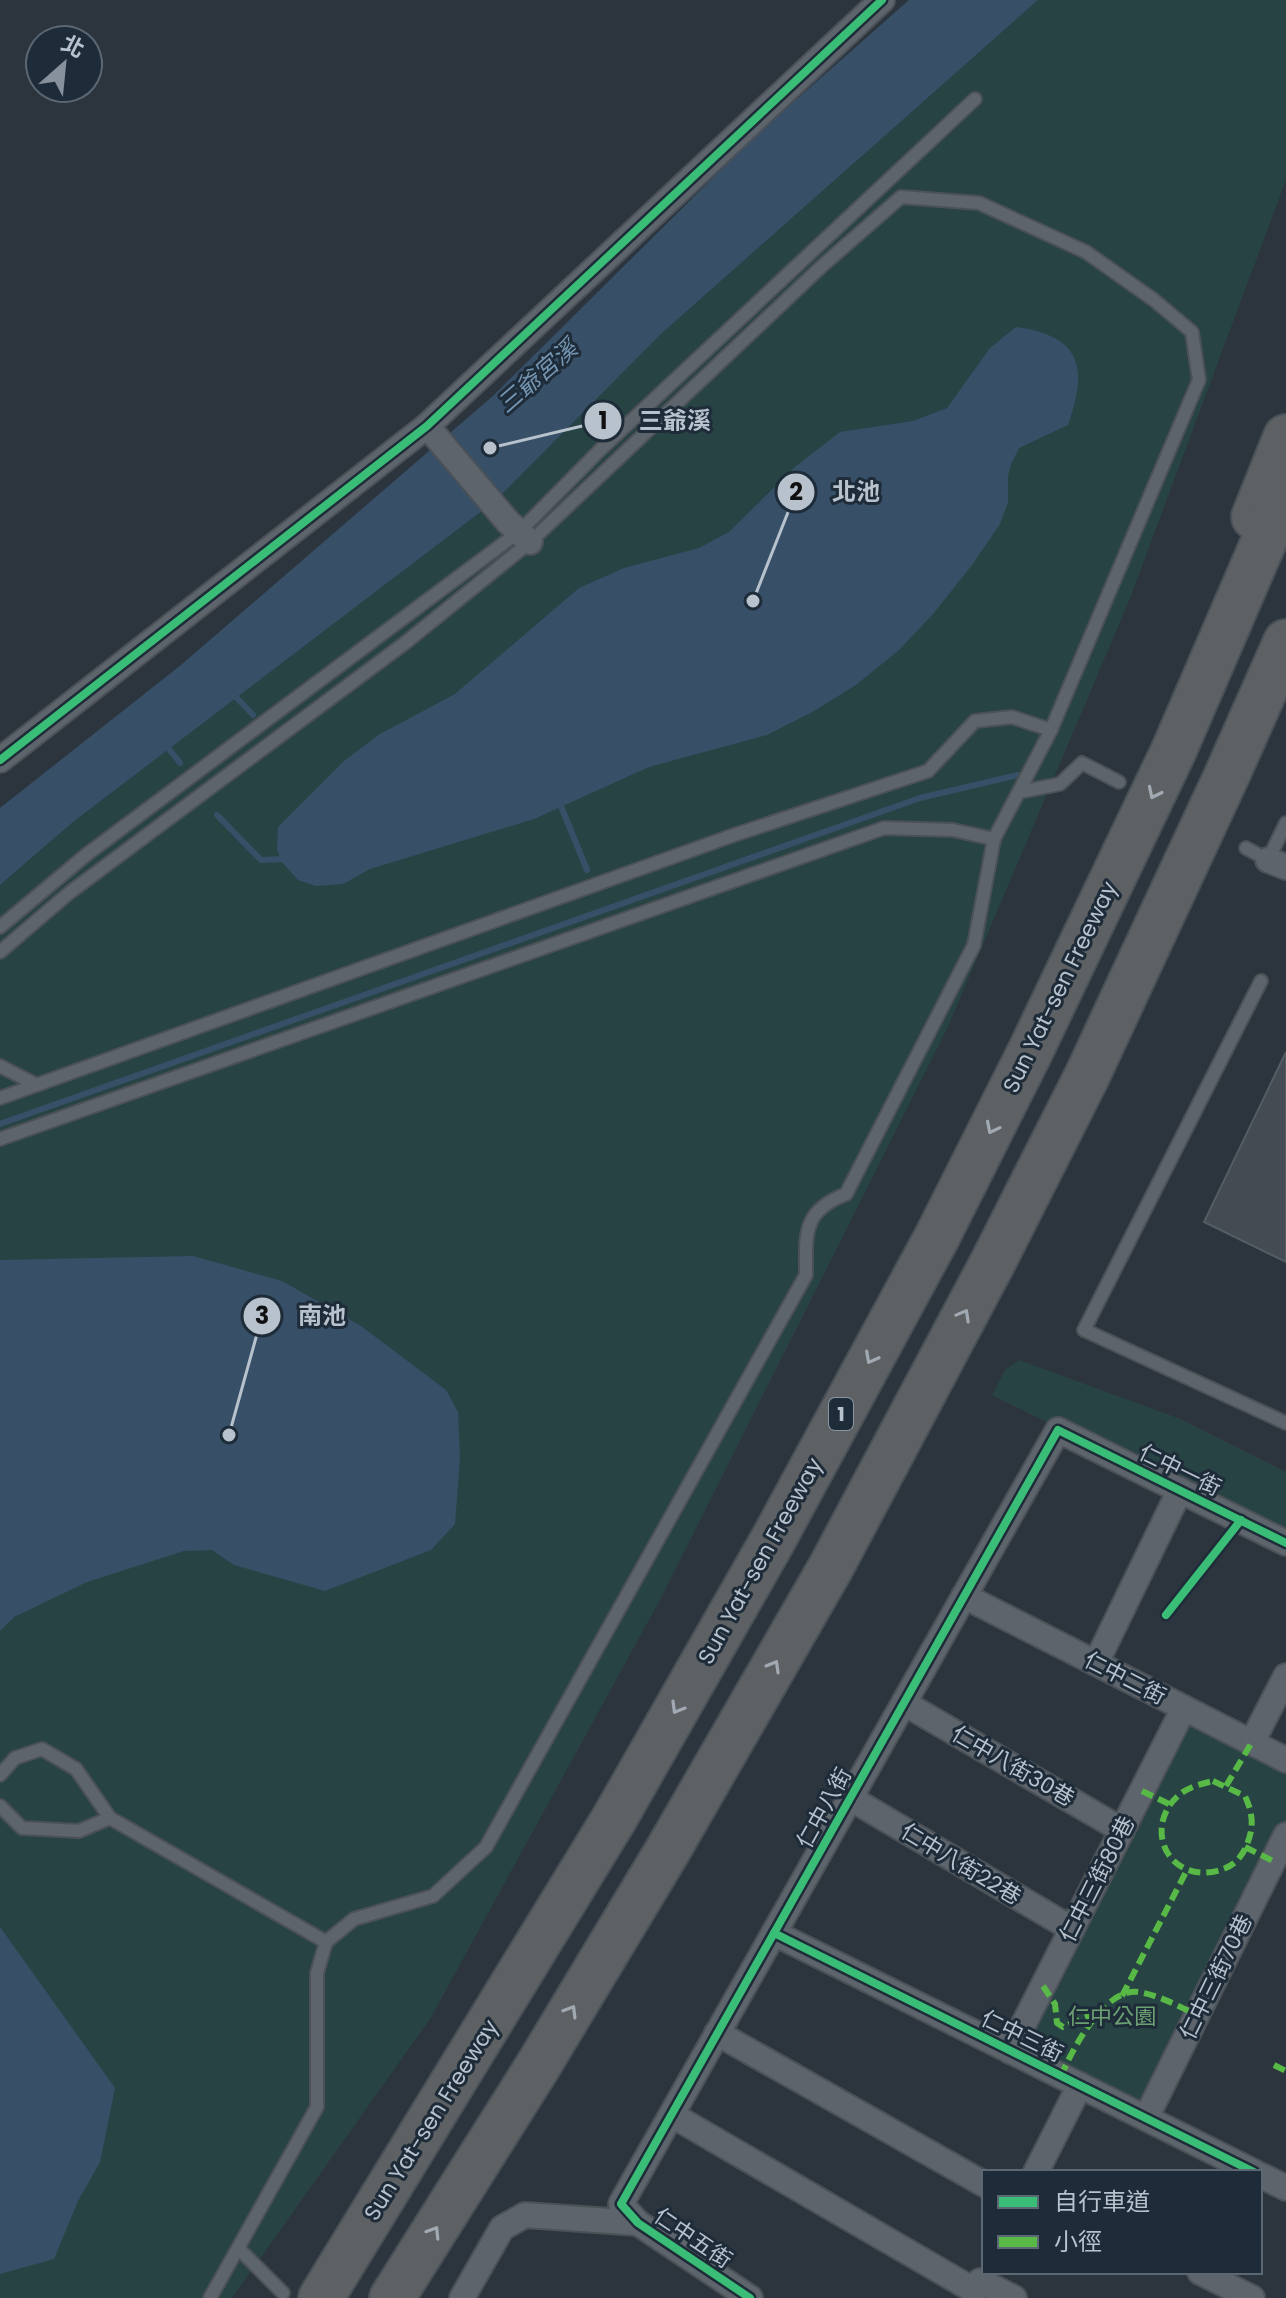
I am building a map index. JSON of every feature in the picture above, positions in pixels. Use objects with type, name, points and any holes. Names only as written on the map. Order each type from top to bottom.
[{"type":"highway","points":[[1174,750],[1217,606],[1286,437]]},
{"type":"highway","name":"Sun Yat-sen Freeway","points":[[302,2296],[614,1819],[780,1527],[944,1224],[1031,1050],[1174,750],[1286,490]]},
{"type":"highway","points":[[392,2298],[668,1850],[831,1567],[993,1262],[1087,1076],[1286,642]]},
{"type":"highway","points":[[1087,1076],[1253,784],[1286,709]]},
{"type":"street","points":[[0,760],[431,432],[882,0]]},
{"type":"street","points":[[431,432],[519,532]]},
{"type":"street","name":"仁中一街","points":[[1058,1430],[1286,1543]]},
{"type":"street","name":"仁中八街","points":[[621,2204],[1058,1430]]},
{"type":"street","points":[[1096,1663],[1180,1490]]},
{"type":"street","name":"仁中二街","points":[[964,1596],[1286,1760]]},
{"type":"street","points":[[1252,1742],[1286,1676]]},
{"type":"street","name":"仁中八街30巷","points":[[904,1703],[1122,1830]]},
{"type":"street","name":"仁中三街80巷","points":[[1010,2051],[1184,1708]]},
{"type":"street","name":"仁中八街22巷","points":[[850,1798],[1072,1929]]},
{"type":"street","name":"仁中三街70巷","points":[[1146,2118],[1286,1835]]},
{"type":"street","name":"仁中三街","points":[[774,1933],[1250,2170]]},
{"type":"street","points":[[717,2033],[982,2183]]},
{"type":"street","points":[[1037,2170],[1080,2085]]},
{"type":"street","points":[[672,2115],[978,2286],[1014,2298]]},
{"type":"street","points":[[1262,2176],[1286,2188]]},
{"type":"street","name":"仁中五街","points":[[621,2204],[638,2223],[750,2298]]},
{"type":"street","points":[[462,2298],[502,2228],[525,2215],[638,2223]]},
{"type":"street","points":[[1204,2274],[1252,2298]]},
{"type":"lane","points":[[0,952],[69,893],[405,643],[601,449],[975,99]]},
{"type":"lane","points":[[0,927],[86,855],[519,532],[901,197],[979,203],[1086,252],[1154,300],[1192,332],[1199,380],[1051,730],[994,839],[974,945],[846,1194],[823,1203],[807,1230],[806,1275],[486,1847],[433,1896],[354,1919],[326,1942],[317,1973],[317,2107],[210,2298]]},
{"type":"lane","points":[[0,1098],[734,835],[928,771],[975,721],[1012,717],[1051,730]]},
{"type":"lane","points":[[1019,792],[1060,784],[1082,763],[1119,782]]},
{"type":"lane","points":[[1246,848],[1277,864],[1286,823]]},
{"type":"lane","points":[[0,1139],[884,828],[953,830],[994,839]]},
{"type":"lane","points":[[1261,981],[1084,1330],[1286,1423]]},
{"type":"lane","points":[[0,1066],[37,1085]]},
{"type":"lane","points":[[0,1775],[15,1758],[42,1749],[76,1769],[110,1818],[326,1942]]},
{"type":"lane","points":[[0,1806],[22,1828],[79,1831],[110,1818]]},
{"type":"lane","points":[[239,2249],[302,2296]]},
{"type":"green space","points":[[1038,0],[1286,0],[1286,180],[1129,601],[947,1029],[661,1598],[430,2019],[232,2298],[0,2298],[0,885],[73,822],[495,501],[661,334]]},
{"type":"green space","points":[[1019,1360],[1178,1418],[1286,1472],[1286,1541],[992,1395],[1005,1370]]},
{"type":"green space","name":"仁中公園","points":[[1184,1708],[1286,1760],[1286,1835],[1146,2118],[1010,2051]]},
{"type":"water","name":"三爺宮溪","points":[[909,0],[1038,0],[661,334],[495,501],[73,822],[0,885],[0,808],[181,665],[494,395],[755,136]]},
{"type":"water","points":[[1016,327],[1055,338],[1067,347],[1074,358],[1078,387],[1068,425],[1019,448],[1008,476],[1008,502],[1000,524],[972,565],[899,650],[856,685],[767,735],[649,767],[534,819],[370,869],[343,884],[316,886],[298,880],[281,861],[277,849],[278,827],[344,761],[380,734],[455,694],[579,588],[624,568],[699,548],[729,532],[795,467],[840,432],[913,421],[947,408],[990,348]]},
{"type":"water","points":[[193,1256],[282,1281],[361,1326],[446,1390],[458,1412],[460,1458],[455,1524],[431,1550],[325,1591],[234,1565],[212,1550],[184,1551],[87,1582],[14,1617],[0,1631],[0,1260]]},
{"type":"water","points":[[0,1927],[115,2088],[100,2162],[78,2201],[54,2259],[0,2274]]},
{"type":"building","points":[[1286,1052],[1286,1262],[1204,1222]]},
{"type":"waterway","points":[[233,694],[253,715]]},
{"type":"waterway","points":[[165,744],[180,763]]},
{"type":"waterway","points":[[0,1124],[920,798],[1018,775]]},
{"type":"waterway","points":[[558,799],[587,870]]},
{"type":"waterway","points":[[217,815],[261,860],[287,859]]},
{"type":"marked path","points":[[1226,1786],[1252,1742]]},
{"type":"marked path","points":[[1213,1781],[1245,1796],[1251,1816],[1250,1835],[1245,1849],[1232,1865],[1212,1872],[1196,1872],[1172,1859],[1165,1847],[1163,1821],[1168,1807],[1179,1795],[1213,1781]]},
{"type":"marked path","points":[[1142,1791],[1171,1805]]},
{"type":"marked path","points":[[1245,1847],[1273,1861]]},
{"type":"marked path","points":[[1122,1996],[1187,1870]]},
{"type":"marked path","points":[[1043,1986],[1055,2004],[1057,2023],[1063,2027],[1096,2013]]},
{"type":"marked path","points":[[1061,2076],[1091,2023],[1113,2000],[1125,1993],[1153,1996],[1197,2015]]},
{"type":"marked path","points":[[1274,2065],[1286,2071]]},
{"type":"cycle path","points":[[0,760],[427,426],[882,0]]},
{"type":"cycle path","points":[[750,2298],[638,2223],[621,2204],[1058,1430],[1286,1543]]},
{"type":"cycle path","points":[[1166,1615],[1241,1520]]},
{"type":"cycle path","points":[[774,1933],[1250,2170]]},
{"type":"place","name":"三爺溪","points":[[490,448]]},
{"type":"place","name":"北池","points":[[753,601]]},
{"type":"place","name":"南池","points":[[229,1435]]}]
